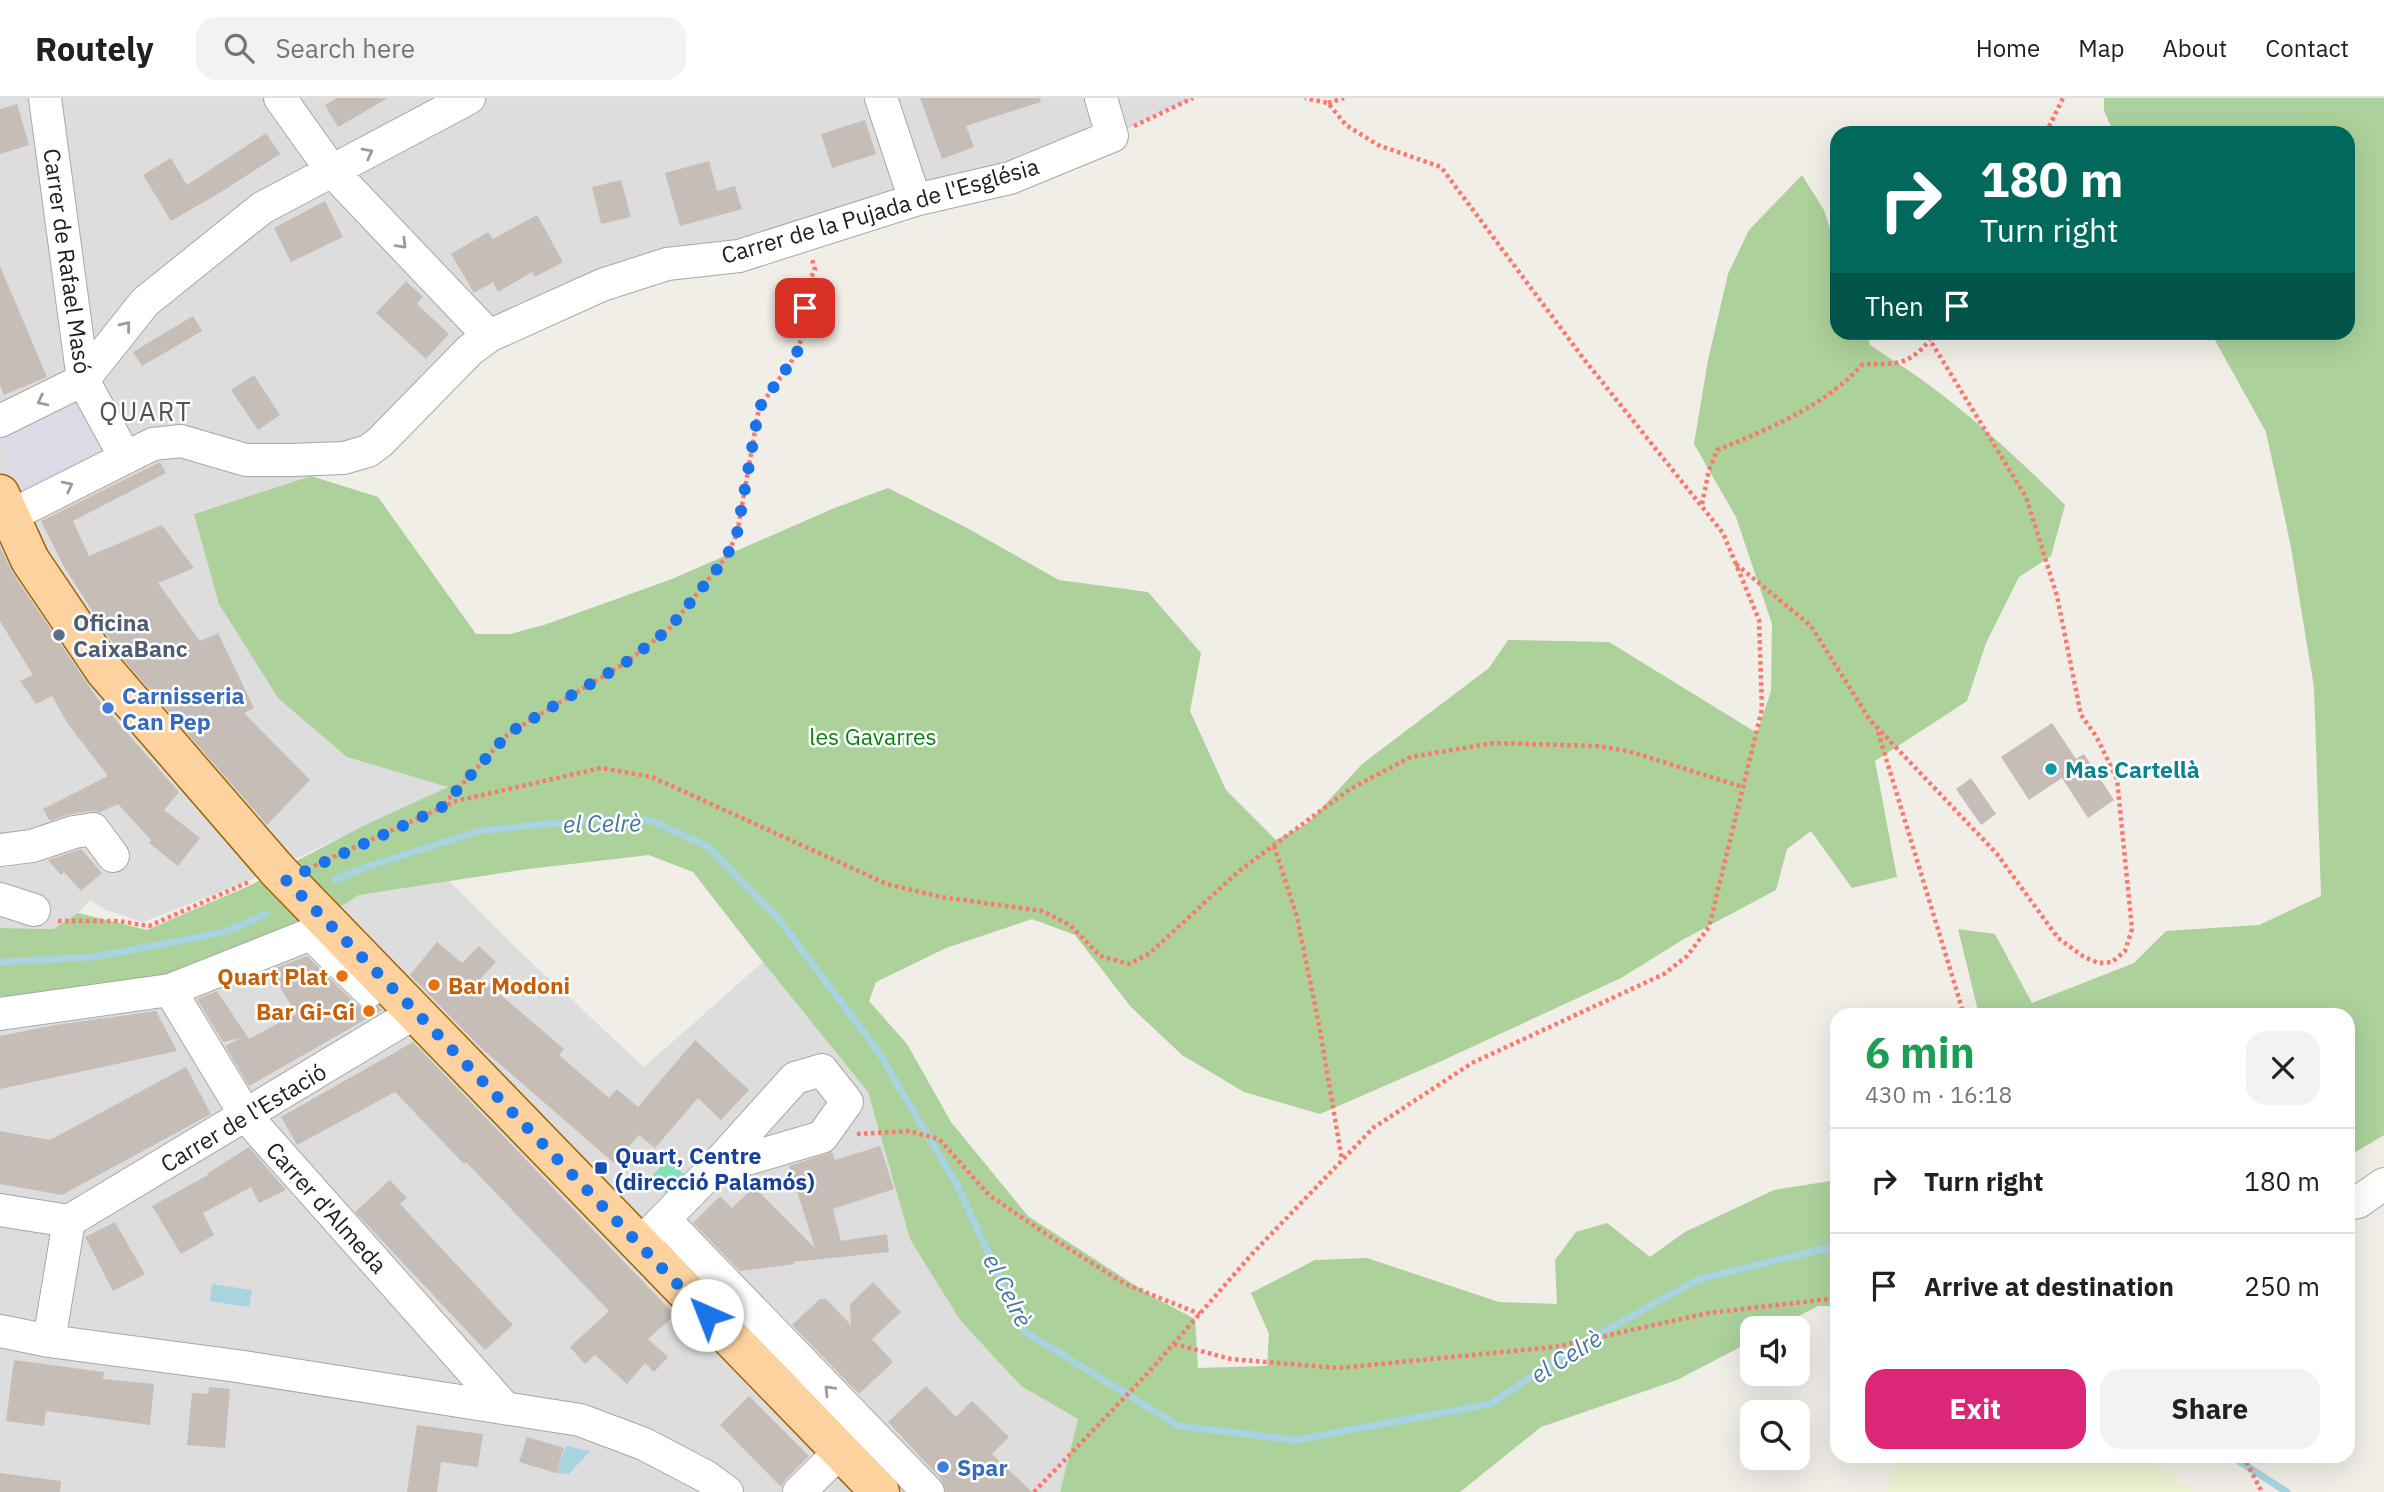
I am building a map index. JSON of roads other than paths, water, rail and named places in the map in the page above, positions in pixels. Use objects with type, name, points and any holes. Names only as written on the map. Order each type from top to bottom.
[{"type":"main road","points":[[3,510],[30,560],[105,671],[408,1017],[651,1232],[853,1439],[880,1492]]},
{"type":"street","name":"Carrer de Rafael Masó","points":[[45,98],[83,380],[125,457]]},
{"type":"street","points":[[280,98],[332,172],[489,336]]},
{"type":"street","points":[[0,421],[83,380],[145,302],[262,208],[469,98]]},
{"type":"street","points":[[881,98],[915,200]]},
{"type":"street","name":"Carrer de la Pujada de l'Església","points":[[3,510],[153,444],[181,441],[246,460],[344,458],[368,451],[470,350],[489,336],[602,285],[667,264],[739,256],[915,200],[1010,178],[1112,136],[1101,98]]},
{"type":"street","points":[[0,850],[32,846],[74,832],[93,829],[113,856]]},
{"type":"street","points":[[0,899],[44,915]]},
{"type":"street","points":[[0,1014],[170,990],[311,934],[408,1017]]},
{"type":"street","name":"Carrer d'Almeda","points":[[170,990],[246,1116],[505,1408]]},
{"type":"street","name":"Carrer de l'Estació","points":[[69,1222],[408,1017]]},
{"type":"street","points":[[651,1232],[713,1169]]},
{"type":"street","points":[[2355,1203],[2384,1184]]},
{"type":"street","points":[[0,1210],[69,1222],[49,1341]]},
{"type":"street","points":[[0,1331],[49,1341],[237,1366],[580,1420],[644,1444],[705,1476],[727,1492]]},
{"type":"street","points":[[799,1492],[853,1439],[928,1492]]},
{"type":"water","points":[[212,1284],[252,1290],[249,1307],[210,1301]]},
{"type":"water","points":[[566,1446],[590,1451],[569,1474],[556,1473]]},
{"type":"waterway","name":"el Celrè","points":[[335,880],[363,868],[479,831],[587,820],[650,820],[707,846],[778,918],[878,1051],[958,1187],[1025,1332],[1179,1426],[1296,1440],[1490,1404],[1590,1339],[1699,1279],[1822,1249],[1830,1250]]},
{"type":"waterway","name":"el Celrè","points":[[0,962],[94,957],[225,932],[266,914]]},
{"type":"waterway","name":"el Celrè","points":[[2242,1463],[2287,1492]]},
{"type":"place","name":"Oficina CaixaBanc","points":[[59,635]]},
{"type":"place","name":"Carnisseria Can Pep","points":[[108,708]]},
{"type":"place","name":"Mas Cartellà","points":[[2051,769]]},
{"type":"place","name":"Quart Plat","points":[[342,976]]},
{"type":"place","name":"Bar Modoni","points":[[434,985]]},
{"type":"place","name":"Bar Gi-Gi","points":[[369,1011]]},
{"type":"place","name":"Quart, Centre (direcció Palamós)","points":[[601,1168]]},
{"type":"place","name":"Spar","points":[[943,1467]]},
{"type":"district","name":"QUART","points":[[146,411]]},
{"type":"park label","name":"les Gavarres","points":[[873,736]]}]
